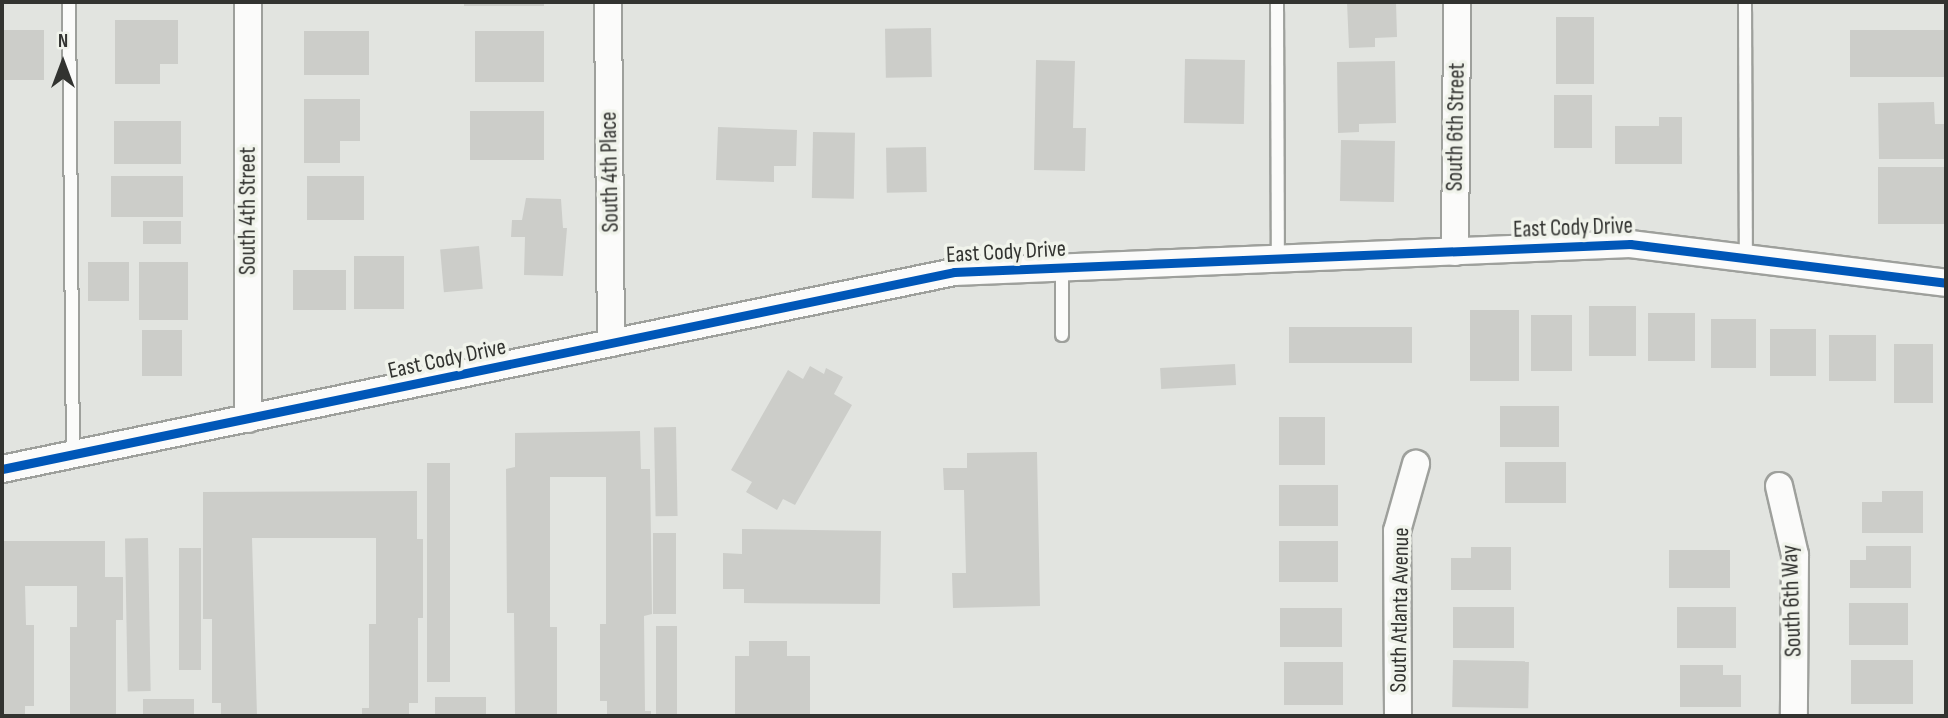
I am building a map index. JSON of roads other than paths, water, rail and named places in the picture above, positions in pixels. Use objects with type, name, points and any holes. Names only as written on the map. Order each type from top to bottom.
[{"type":"street","name":"South 4th Street","points":[[248,2],[248,419]]},
{"type":"street","name":"South 4th Place","points":[[608,2],[611,343]]},
{"type":"street","name":"South 6th Street","points":[[1455,252],[1457,2]]},
{"type":"street","name":"East Cody Drive","points":[[2,469],[954,272],[1630,244],[1946,283]]},
{"type":"street","name":"South Atlanta Avenue","points":[[1398,716],[1397,531],[1416,464]]},
{"type":"street","name":"South 6th Way","points":[[1779,486],[1795,555],[1794,716]]},
{"type":"lane","points":[[69,2],[73,453]]},
{"type":"lane","points":[[1277,2],[1278,260]]},
{"type":"lane","points":[[1745,2],[1746,258]]},
{"type":"lane","points":[[1062,268],[1062,335]]}]
